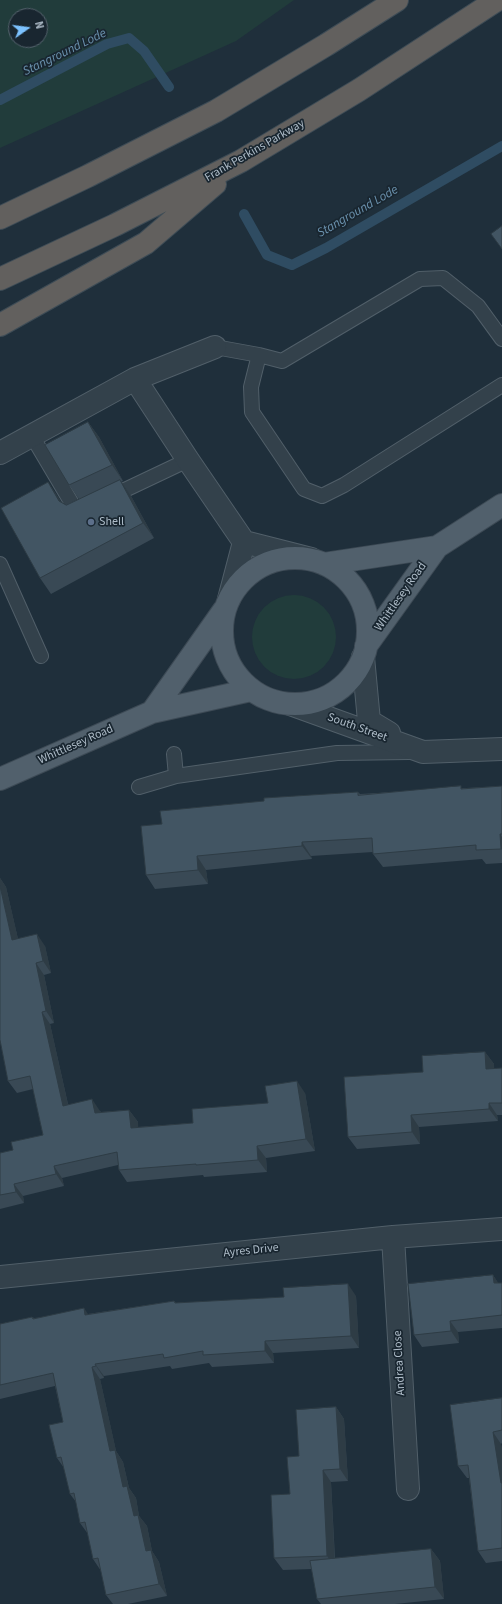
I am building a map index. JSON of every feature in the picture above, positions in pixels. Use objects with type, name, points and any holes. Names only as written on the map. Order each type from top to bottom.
[{"type":"highway","points":[[0,218],[88,176],[216,111],[326,45],[397,0]]},
{"type":"highway","name":"Frank Perkins Parkway","points":[[0,279],[115,225],[241,161],[359,90],[497,0]]},
{"type":"highway","points":[[0,325],[146,243],[241,161]]},
{"type":"main road","name":"Whittlesey Road","points":[[437,547],[318,562],[287,558],[263,565],[243,579],[227,603],[222,630],[225,653],[235,674],[251,690],[270,700],[290,704],[313,702],[334,693],[351,677],[364,652],[437,547],[502,505]]},
{"type":"main road","points":[[318,562],[345,578],[360,598],[367,621],[364,652]]},
{"type":"main road","points":[[152,712],[227,603]]},
{"type":"main road","name":"Whittlesey Road","points":[[0,779],[152,712],[251,690]]},
{"type":"street","points":[[0,453],[135,379],[215,347]]},
{"type":"street","points":[[135,379],[244,542],[318,562]]},
{"type":"street","points":[[227,603],[244,542]]},
{"type":"street","name":"South Street","points":[[364,652],[368,721],[423,752]]},
{"type":"street","name":"South Street","points":[[290,704],[423,752],[502,749]]},
{"type":"street","name":"Ayres Drive","points":[[0,1276],[393,1236],[502,1229]]},
{"type":"street","name":"Andrea Close","points":[[393,1236],[408,1489]]},
{"type":"lane","points":[[215,347],[282,361],[420,279],[443,278],[478,306],[502,340]]},
{"type":"lane","points":[[259,355],[251,387],[252,412],[304,488],[322,496],[344,485],[502,385]]},
{"type":"lane","points":[[32,436],[77,512],[188,460]]},
{"type":"lane","points":[[0,564],[41,656]]},
{"type":"lane","points":[[139,787],[176,776],[337,753],[423,752]]},
{"type":"lane","points":[[174,754],[176,776]]},
{"type":"green space","points":[[0,0],[294,0],[236,41],[0,148]]},
{"type":"green space","points":[[294,595],[310,598],[324,607],[333,621],[336,637],[333,653],[324,667],[310,676],[294,679],[278,676],[264,667],[255,653],[252,637],[255,621],[264,607],[278,598]]},
{"type":"building","points":[[502,226],[502,249],[491,234]]},
{"type":"building","points":[[88,422],[112,465],[69,485],[45,445]]},
{"type":"building","points":[[120,480],[143,523],[40,578],[1,508],[48,482],[59,501],[66,505]]},
{"type":"building","points":[[461,786],[461,789],[502,786],[502,834],[500,834],[501,849],[476,850],[476,845],[373,854],[372,838],[302,842],[302,846],[197,856],[198,870],[146,875],[141,826],[162,824],[160,811],[264,801],[264,798],[358,792],[358,795]]},
{"type":"building","points":[[0,886],[12,940],[37,934],[43,961],[36,963],[46,1011],[42,1012],[63,1106],[92,1099],[95,1113],[129,1110],[131,1128],[193,1123],[192,1109],[268,1103],[265,1086],[297,1081],[306,1139],[257,1146],[258,1160],[196,1165],[119,1170],[117,1152],[54,1166],[56,1174],[14,1184],[16,1192],[0,1195],[0,1153],[13,1150],[11,1142],[43,1135],[30,1076],[8,1081],[0,1040]]},
{"type":"building","points":[[485,1052],[486,1069],[502,1068],[502,1103],[489,1103],[489,1109],[411,1115],[412,1132],[348,1137],[344,1077],[423,1072],[422,1056]]},
{"type":"building","points":[[493,1275],[494,1283],[502,1283],[502,1315],[450,1321],[451,1331],[414,1335],[408,1284]]},
{"type":"building","points":[[348,1284],[351,1336],[265,1341],[265,1351],[203,1355],[203,1351],[164,1358],[163,1354],[95,1364],[96,1366],[92,1367],[110,1451],[115,1450],[123,1487],[127,1486],[134,1516],[138,1515],[146,1551],[151,1550],[159,1584],[106,1595],[98,1558],[93,1559],[85,1522],[80,1523],[74,1493],[70,1494],[61,1457],[57,1458],[49,1425],[63,1422],[53,1373],[0,1385],[0,1324],[32,1317],[33,1319],[84,1308],[85,1315],[174,1301],[175,1303],[284,1297],[283,1288]]},
{"type":"building","points":[[502,1398],[502,1430],[493,1432],[502,1483],[502,1548],[478,1551],[468,1465],[458,1466],[450,1405]]},
{"type":"building","points":[[336,1407],[340,1469],[323,1470],[327,1556],[274,1558],[271,1495],[290,1494],[287,1457],[299,1456],[296,1410]]},
{"type":"building","points":[[431,1549],[435,1587],[317,1599],[310,1561]]},
{"type":"waterway","name":"Stanground Lode","points":[[0,100],[107,44],[129,38],[144,51],[169,87]]},
{"type":"waterway","name":"Stanground Lode","points":[[244,214],[267,255],[292,265],[326,248],[502,146]]},
{"type":"place","name":"Shell","points":[[91,522]]}]
